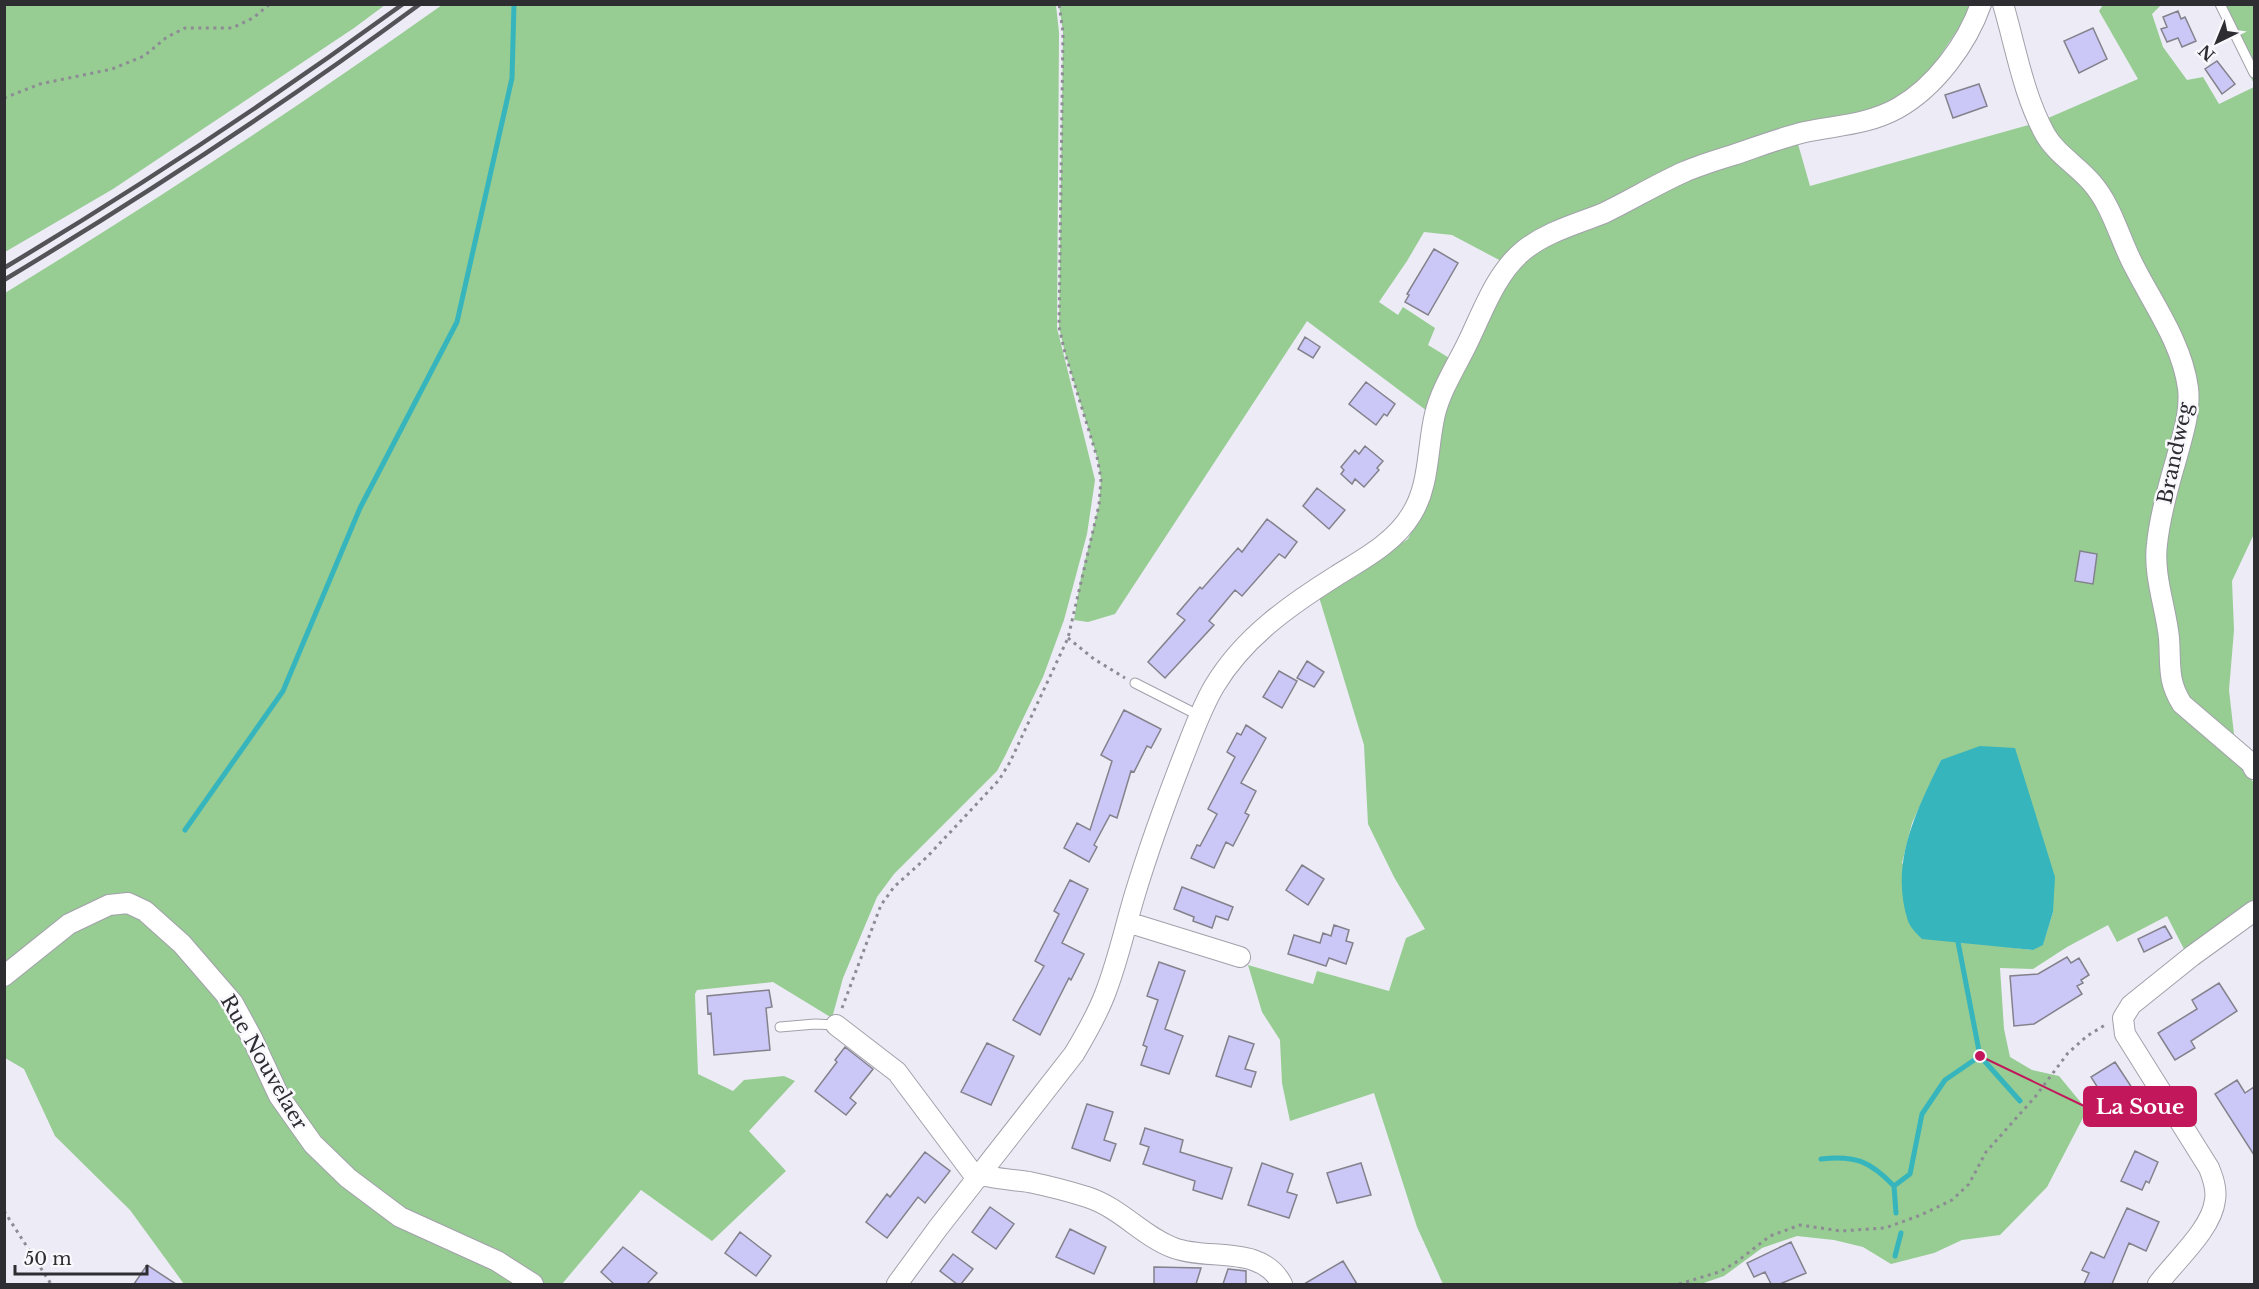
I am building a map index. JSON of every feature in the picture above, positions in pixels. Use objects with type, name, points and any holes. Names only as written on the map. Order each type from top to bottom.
[{"type":"street","points":[[897,1284],[1074,1054],[1089,1028],[1105,995],[1155,830],[1214,686],[1244,646],[1288,608],[1382,546],[1411,516],[1419,500],[1426,475],[1431,434],[1440,400],[1494,289],[1514,259],[1544,237],[1605,212],[1690,169],[1806,132],[1859,123],[1901,106],[1943,70],[1960,45],[1981,4]]},
{"type":"street","name":"Brandweg","points":[[2003,4],[2021,72],[2039,122],[2057,150],[2092,183],[2107,204],[2134,268],[2156,303],[2183,364],[2189,400],[2183,434],[2161,516],[2156,547],[2158,578],[2169,640],[2170,676],[2174,692],[2182,704],[2253,764]]},
{"type":"street","name":"Rue Nouvelaer","points":[[4,976],[69,924],[109,905],[128,903],[145,911],[182,944],[233,1003],[279,1096],[313,1144],[348,1178],[400,1217],[497,1262],[533,1284]]},
{"type":"street","points":[[2158,1284],[2211,1215],[2216,1200],[2215,1182],[2209,1168],[2125,1035],[2122,1018],[2131,1005],[2254,910]]},
{"type":"street","points":[[1127,922],[1240,957]]},
{"type":"street","points":[[836,1025],[897,1072],[916,1094],[971,1171],[980,1175],[1033,1183],[1089,1197],[1118,1210],[1144,1231],[1174,1248],[1246,1258],[1264,1265],[1282,1284]]},
{"type":"lane","points":[[2220,4],[2254,73]]},
{"type":"lane","points":[[1134,683],[1200,716]]},
{"type":"lane","points":[[780,1027],[836,1025]]},
{"type":"path","points":[[4,98],[40,84],[112,69],[134,61],[144,56],[167,37],[185,28],[232,28],[253,18],[270,4]]},
{"type":"path","points":[[836,1025],[880,905],[894,887],[927,857],[999,780],[1010,762],[1068,638],[1099,505],[1101,479],[1097,457],[1059,327],[1062,32],[1059,4]]},
{"type":"path","points":[[1068,638],[1094,659],[1134,683]]},
{"type":"path","points":[[1679,1284],[1719,1272],[1770,1236],[1800,1226],[1841,1231],[1885,1228],[1921,1215],[1952,1200],[1969,1184],[1986,1152],[2068,1053],[2087,1036],[2122,1018]]},
{"type":"path","points":[[4,1211],[51,1284]]},
{"type":"green space","points":[[5,4],[385,5],[113,189],[5,252]]},
{"type":"green space","points":[[442,5],[1056,5],[1059,33],[1057,328],[1095,480],[1087,534],[1064,620],[1043,677],[997,771],[894,874],[877,897],[843,978],[832,1018],[773,982],[697,990],[695,994],[698,1074],[733,1091],[744,1080],[784,1076],[795,1081],[749,1131],[786,1171],[712,1241],[641,1190],[562,1284],[543,1284],[418,1222],[316,1141],[181,931],[159,909],[142,900],[121,896],[76,910],[5,968],[5,293],[226,153]]},
{"type":"green space","points":[[1059,5],[1974,5],[1936,62],[1915,86],[1882,108],[1602,206],[1528,236],[1516,243],[1503,262],[1452,235],[1424,232],[1379,302],[1398,315],[1403,307],[1435,328],[1428,345],[1451,359],[1427,411],[1307,321],[1115,614],[1088,622],[1074,620],[1081,577],[1099,505],[1101,479],[1097,457],[1059,327],[1063,32]]},
{"type":"green space","points":[[2103,5],[2161,5],[2152,14],[2163,47],[2187,80],[2203,77],[2219,104],[2254,87],[2254,534],[2232,581],[2234,630],[2229,690],[2235,743],[2189,699],[2182,687],[2179,661],[2149,548],[2184,716],[2244,770],[2254,783],[2254,901],[2185,951],[2167,916],[2117,942],[2108,925],[2033,969],[2000,968],[2004,1029],[2010,1057],[2032,1070],[2059,1076],[2087,1110],[2047,1187],[2000,1235],[1962,1240],[1934,1253],[1891,1264],[1863,1247],[1834,1240],[1797,1236],[1762,1248],[1724,1276],[1701,1284],[1443,1284],[1417,1227],[1374,1093],[1290,1121],[1282,1083],[1280,1040],[1262,1012],[1248,965],[1313,984],[1317,971],[1389,991],[1406,938],[1425,929],[1394,877],[1368,824],[1364,745],[1319,597],[1408,539],[1423,507],[1445,403],[1499,289],[1528,252],[1616,217],[1685,181],[1798,144],[1810,186],[2039,122],[2138,79],[2099,11]],"holes":[[[1941,760],[2053,912],[2043,944],[2032,950],[1983,944],[1902,863],[1912,823]]]},
{"type":"green space","points":[[2222,5],[2254,5],[2254,84],[2231,36]]},
{"type":"green space","points":[[123,909],[150,920],[229,1005],[309,1148],[471,1255],[523,1284],[184,1284],[130,1210],[55,1136],[24,1069],[5,1058],[4,988],[78,928]]},
{"type":"water","points":[[1980,746],[2015,748],[2055,877],[2053,912],[2043,945],[2033,950],[1922,939],[1908,921],[1903,899],[1904,858],[1908,838],[1923,798],[1941,760]]},
{"type":"building","points":[[2178,11],[2181,19],[2185,17],[2196,41],[2182,47],[2178,38],[2167,42],[2161,29],[2167,27],[2163,17]]},
{"type":"building","points":[[2093,28],[2107,59],[2079,73],[2064,41]]},
{"type":"building","points":[[2217,61],[2235,84],[2222,94],[2205,69]]},
{"type":"building","points":[[1979,84],[1987,106],[1953,118],[1945,95]]},
{"type":"building","points":[[1434,249],[1458,263],[1428,315],[1405,302],[1409,295],[1407,294]]},
{"type":"building","points":[[1305,337],[1320,347],[1313,358],[1298,349]]},
{"type":"building","points":[[1366,382],[1395,404],[1387,416],[1384,414],[1376,425],[1349,404]]},
{"type":"building","points":[[1365,446],[1383,461],[1377,468],[1379,470],[1364,487],[1355,479],[1352,484],[1341,474],[1344,470],[1341,467],[1355,450],[1359,454]]},
{"type":"building","points":[[1317,488],[1345,510],[1329,529],[1303,506]]},
{"type":"building","points":[[1267,519],[1297,542],[1285,558],[1279,554],[1242,596],[1235,590],[1209,621],[1214,625],[1165,678],[1148,662],[1185,620],[1177,614],[1238,548],[1242,552]]},
{"type":"building","points":[[2080,551],[2097,554],[2093,584],[2075,581]]},
{"type":"building","points":[[1307,661],[1324,672],[1314,687],[1297,678]]},
{"type":"building","points":[[1279,671],[1297,681],[1282,708],[1263,697]]},
{"type":"building","points":[[1124,710],[1161,729],[1151,748],[1147,746],[1134,772],[1131,771],[1117,818],[1110,815],[1094,845],[1097,847],[1089,862],[1064,848],[1077,823],[1090,830],[1112,761],[1101,755]]},
{"type":"building","points":[[1246,725],[1266,738],[1241,783],[1256,791],[1245,813],[1249,815],[1233,846],[1226,842],[1214,868],[1191,858],[1217,814],[1208,809],[1235,757],[1227,752],[1237,733],[1241,735]]},
{"type":"building","points":[[1302,865],[1324,879],[1308,905],[1286,890]]},
{"type":"building","points":[[1070,880],[1088,889],[1062,943],[1084,954],[1040,1035],[1013,1020],[1044,966],[1035,961],[1059,914],[1054,911]]},
{"type":"building","points":[[1182,887],[1233,907],[1228,920],[1216,916],[1212,928],[1193,921],[1194,917],[1174,909]]},
{"type":"building","points":[[1334,925],[1349,930],[1346,941],[1353,943],[1346,964],[1329,958],[1326,966],[1288,954],[1294,935],[1320,943],[1323,933],[1331,936]]},
{"type":"building","points":[[2165,926],[2172,938],[2144,952],[2138,939]]},
{"type":"building","points":[[2067,957],[2071,963],[2079,958],[2089,975],[2081,980],[2083,983],[2077,986],[2082,994],[2034,1024],[2014,1026],[2010,976],[2038,974]]},
{"type":"building","points":[[1159,962],[1185,971],[1165,1029],[1183,1036],[1169,1074],[1141,1065],[1147,1047],[1143,1045],[1158,1000],[1147,996]]},
{"type":"building","points":[[2219,983],[2237,1011],[2191,1041],[2195,1048],[2175,1060],[2158,1033],[2197,1009],[2192,1000]]},
{"type":"building","points":[[769,990],[772,1007],[766,1008],[770,1050],[714,1055],[711,1013],[708,1014],[707,996]]},
{"type":"building","points":[[1229,1036],[1254,1044],[1245,1069],[1256,1072],[1251,1087],[1216,1076]]},
{"type":"building","points":[[987,1043],[1014,1056],[991,1105],[961,1092]]},
{"type":"building","points":[[845,1047],[873,1069],[850,1098],[856,1103],[846,1115],[815,1091],[837,1062],[835,1060]]},
{"type":"building","points":[[2115,1062],[2140,1100],[2115,1115],[2091,1077]]},
{"type":"building","points":[[2237,1080],[2245,1093],[2254,1087],[2254,1155],[2215,1094]]},
{"type":"building","points":[[1087,1104],[1113,1112],[1104,1140],[1116,1144],[1110,1161],[1072,1148]]},
{"type":"building","points":[[1145,1128],[1183,1140],[1180,1152],[1232,1168],[1222,1199],[1193,1190],[1195,1181],[1143,1164],[1149,1147],[1140,1144]]},
{"type":"building","points":[[2135,1151],[2158,1162],[2149,1183],[2146,1181],[2142,1190],[2121,1181]]},
{"type":"building","points":[[925,1152],[950,1171],[925,1203],[918,1197],[887,1238],[866,1222],[887,1194],[890,1197]]},
{"type":"building","points":[[1262,1163],[1293,1174],[1287,1192],[1297,1195],[1289,1218],[1248,1205]]},
{"type":"building","points":[[1361,1163],[1371,1195],[1337,1203],[1327,1173]]},
{"type":"building","points":[[990,1207],[1014,1224],[996,1249],[972,1232]]},
{"type":"building","points":[[2127,1208],[2159,1222],[2146,1251],[2129,1243],[2112,1284],[2084,1284],[2089,1273],[2082,1270],[2091,1252],[2104,1258]]},
{"type":"building","points":[[1070,1229],[1106,1247],[1094,1274],[1056,1257]]},
{"type":"building","points":[[740,1232],[771,1256],[756,1276],[725,1253]]},
{"type":"building","points":[[1791,1242],[1806,1273],[1780,1284],[1771,1284],[1765,1272],[1754,1277],[1747,1263]]},
{"type":"building","points":[[623,1247],[657,1273],[647,1284],[614,1284],[601,1272]]},
{"type":"building","points":[[953,1254],[973,1269],[961,1284],[957,1284],[940,1271]]},
{"type":"building","points":[[1343,1261],[1357,1284],[1304,1284]]},
{"type":"building","points":[[147,1265],[176,1284],[134,1284]]},
{"type":"building","points":[[1154,1267],[1201,1268],[1196,1284],[1154,1284]]},
{"type":"building","points":[[1228,1269],[1246,1271],[1246,1284],[1223,1284]]},
{"type":"waterway","points":[[185,830],[283,691],[360,508],[457,322],[512,78],[514,4]]},
{"type":"waterway","points":[[1958,942],[1980,1056],[2020,1101]]},
{"type":"waterway","points":[[1896,1213],[1894,1186],[1910,1174],[1922,1114],[1945,1080],[1980,1056]]},
{"type":"waterway","points":[[1821,1159],[1853,1159],[1869,1165],[1894,1186]]},
{"type":"waterway","points":[[1895,1256],[1901,1233]]},
{"type":"railway","points":[[4,268],[207,140],[403,4]]},
{"type":"railway","points":[[4,280],[215,147],[319,77],[420,4]]},
{"type":"place","name":"La Soue","points":[[1980,1056]]}]
